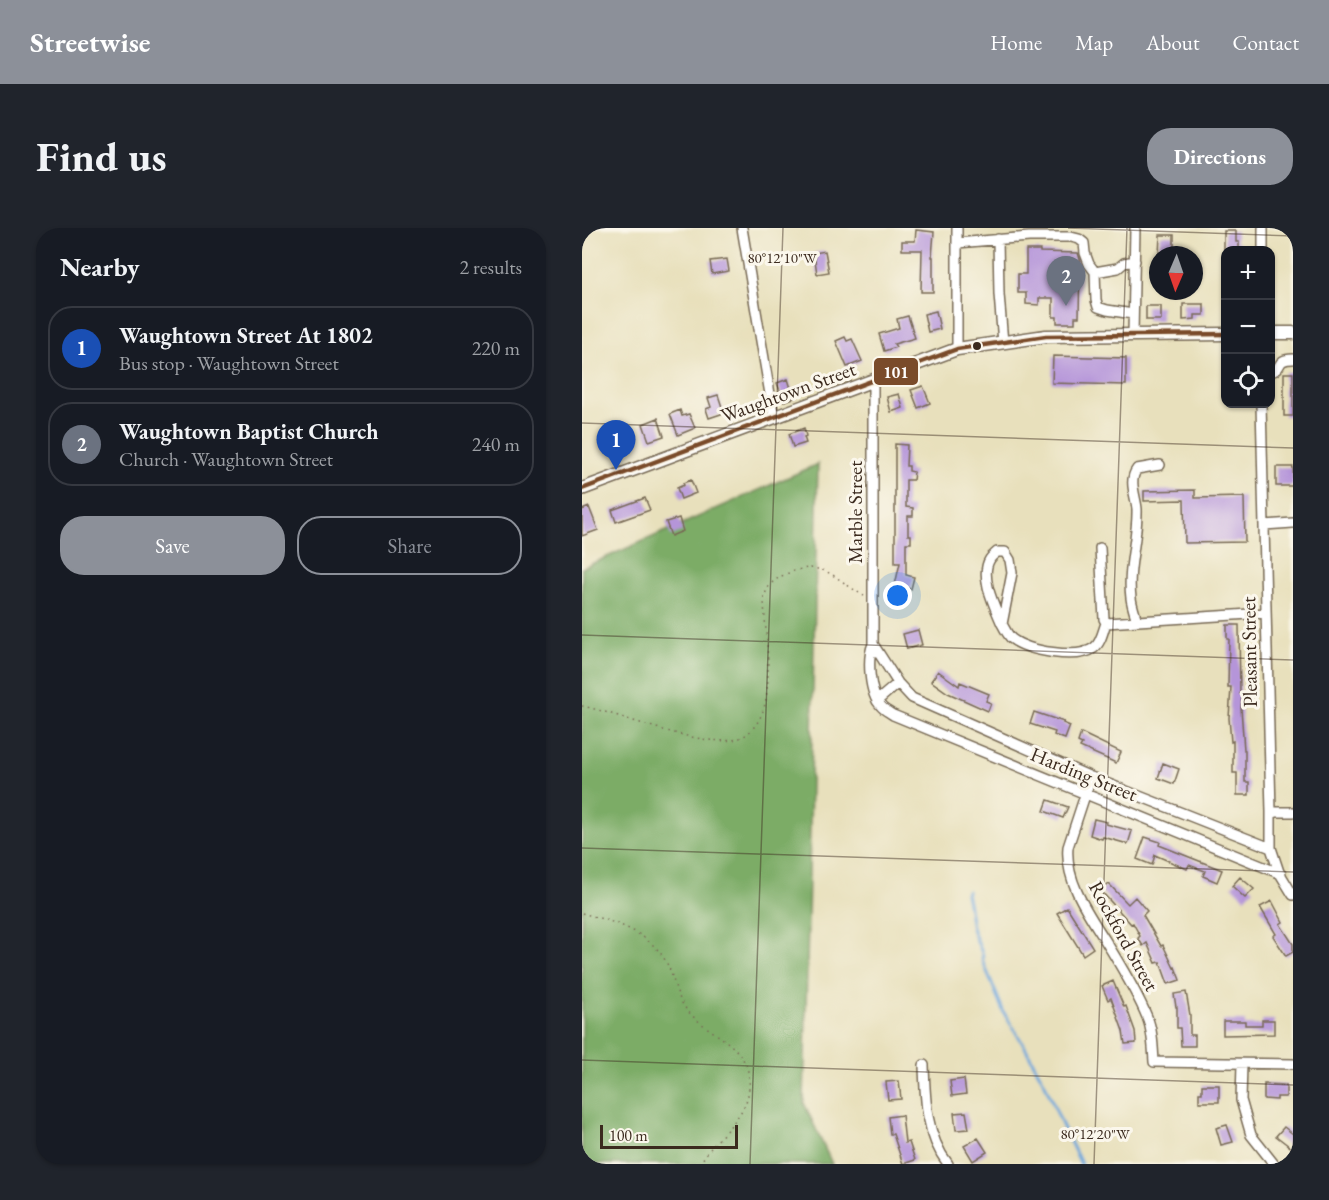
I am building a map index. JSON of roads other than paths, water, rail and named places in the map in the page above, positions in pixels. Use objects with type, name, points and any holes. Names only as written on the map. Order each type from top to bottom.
[{"type":"main road","points":[[1275,333],[1293,333]]},
{"type":"main road","name":"Waughtown Street","points":[[582,489],[957,349],[1046,336],[1221,334]]},
{"type":"street","points":[[742,228],[774,418]]},
{"type":"street","points":[[957,228],[957,349]]},
{"type":"street","points":[[1133,335],[1135,228]]},
{"type":"street","points":[[1263,228],[1263,246]]},
{"type":"street","points":[[957,243],[1029,237],[1079,239],[1084,243],[1089,264],[1095,272],[1098,307],[1133,314]]},
{"type":"street","points":[[998,239],[1003,343]]},
{"type":"street","points":[[1095,272],[1118,268],[1124,263],[1135,261]]},
{"type":"street","points":[[1275,371],[1285,359],[1293,359]]},
{"type":"street","name":"Marble Street","points":[[873,381],[874,598],[873,644],[870,651],[871,688],[877,701]]},
{"type":"street","name":"Pleasant Street","points":[[1261,408],[1272,812],[1271,848],[1281,874],[1293,895]]},
{"type":"street","points":[[1137,621],[1131,599],[1130,564],[1137,508],[1133,496],[1133,474],[1137,469],[1160,465]]},
{"type":"street","points":[[1264,525],[1293,523]]},
{"type":"street","points":[[1002,624],[1012,573],[1010,560],[1005,552],[997,552],[990,560],[987,570],[990,592],[1002,624],[1010,638],[1020,644],[1045,651],[1072,654],[1089,651],[1096,647],[1106,623],[1100,548]]},
{"type":"street","points":[[1106,623],[1266,613]]},
{"type":"street","points":[[873,644],[898,683],[877,701]]},
{"type":"street","name":"Harding Street","points":[[898,683],[912,698],[1091,777],[1271,848]]},
{"type":"street","name":"Harding Street","points":[[877,701],[881,707],[893,715],[1281,874]]},
{"type":"street","name":"Rockford Street","points":[[1091,777],[1068,847],[1070,868],[1086,909],[1149,1019],[1154,1062],[1242,1064]]},
{"type":"street","points":[[1272,812],[1293,812]]},
{"type":"street","points":[[1274,1164],[1251,1135],[1241,1100],[1242,1064],[1293,1064]]},
{"type":"street","points":[[924,1065],[928,1118],[939,1150],[948,1164]]},
{"type":"waterway","points":[[967,891],[972,928],[1004,1013],[1045,1084],[1081,1164]]},
{"type":"place","name":"Waughtown Baptist Church","points":[[1066,306]]},
{"type":"place","name":"Waughtown Street At 1802","points":[[616,470]]}]
